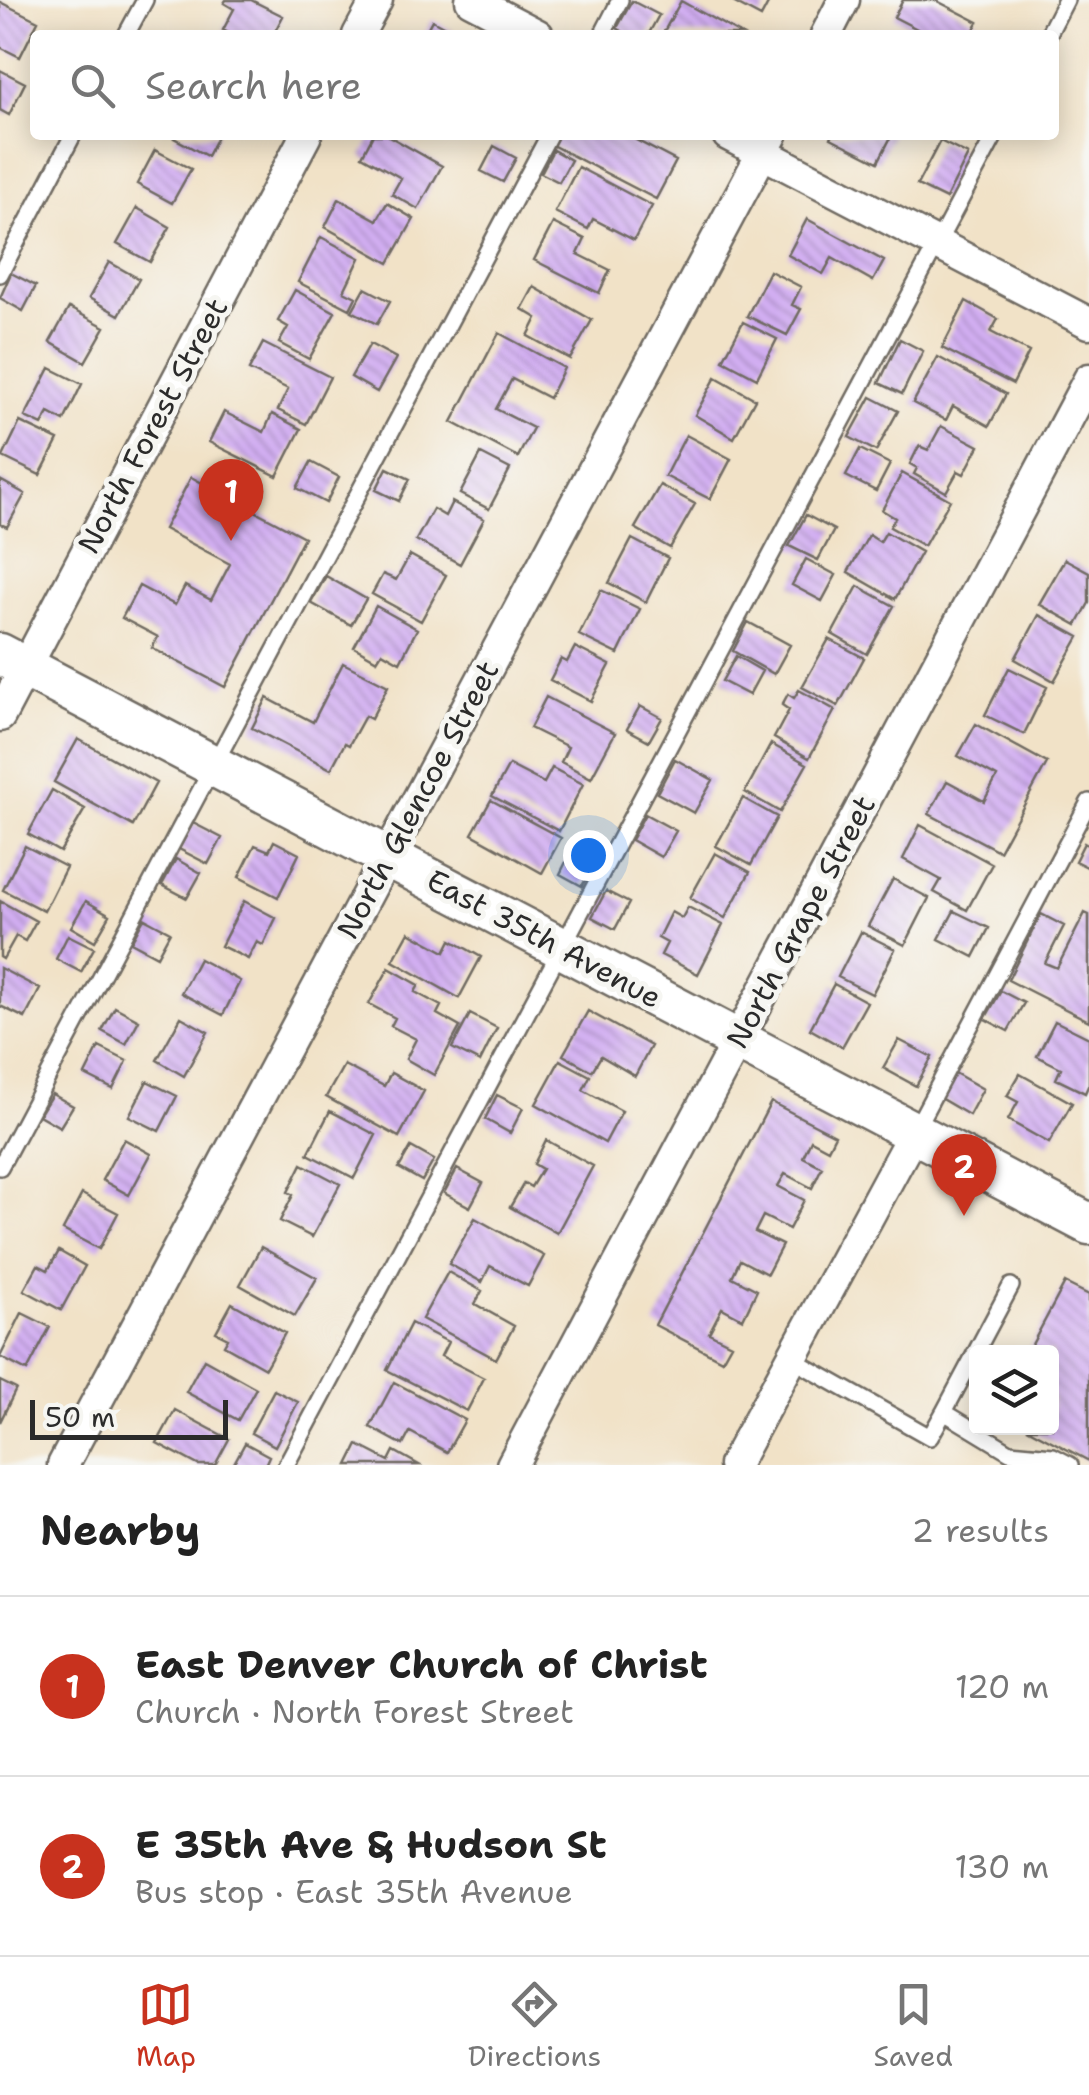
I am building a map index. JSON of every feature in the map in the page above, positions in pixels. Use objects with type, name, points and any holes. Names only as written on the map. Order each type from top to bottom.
[{"type":"street","points":[[361,30],[377,0]]},
{"type":"street","points":[[471,0],[528,30]]},
{"type":"street","points":[[829,30],[844,0]]},
{"type":"street","name":"North Forest Street","points":[[0,716],[13,661],[303,140]]},
{"type":"street","points":[[768,144],[937,245],[1089,323]]},
{"type":"street","name":"North Glencoe Street","points":[[64,1465],[768,144]]},
{"type":"street","name":"North Grape Street","points":[[512,1465],[1089,379]]},
{"type":"street","name":"East 35th Avenue","points":[[13,661],[1088,1223]]},
{"type":"street","points":[[734,1465],[914,1134]]},
{"type":"lane","points":[[129,30],[145,0]]},
{"type":"lane","points":[[605,30],[620,0]]},
{"type":"lane","points":[[1051,30],[1066,0]]},
{"type":"lane","points":[[0,274],[71,140]]},
{"type":"lane","points":[[0,1167],[546,140]]},
{"type":"lane","points":[[286,1465],[992,140]]},
{"type":"lane","points":[[914,1134],[1089,802]]},
{"type":"lane","points":[[792,1359],[930,1438],[1011,1286]]},
{"type":"lane","points":[[944,1412],[1012,1458],[1053,1456],[1070,1465]]},
{"type":"building","points":[[251,0],[283,16],[276,30],[223,30],[234,9],[224,3]]},
{"type":"building","points":[[729,0],[770,0],[761,17]]},
{"type":"building","points":[[903,0],[935,0],[978,22],[974,30],[919,30],[894,17]]},
{"type":"building","points":[[632,1],[659,15],[651,30],[617,28]]},
{"type":"building","points":[[681,1],[733,30],[665,30]]},
{"type":"building","points":[[0,2],[38,21],[30,30],[20,57],[0,47]]},
{"type":"building","points":[[432,20],[451,30],[427,30]]},
{"type":"building","points":[[0,70],[25,83],[9,115],[0,110]]},
{"type":"building","points":[[178,140],[215,140],[207,156]]},
{"type":"building","points":[[370,140],[396,140],[442,166],[418,209],[392,194],[401,178],[362,156]]},
{"type":"building","points":[[554,140],[636,140],[676,161],[656,199],[552,145]]},
{"type":"building","points":[[835,140],[889,140],[878,162]]},
{"type":"building","points":[[940,141],[968,155],[946,199],[917,185]]},
{"type":"building","points":[[494,146],[516,158],[503,182],[481,171]]},
{"type":"building","points":[[155,150],[191,169],[172,203],[137,184]]},
{"type":"building","points":[[553,150],[571,160],[559,182],[541,173]]},
{"type":"building","points":[[578,167],[652,206],[634,240],[593,219],[588,229],[555,212]]},
{"type":"building","points":[[339,199],[377,220],[387,203],[414,219],[389,263],[325,227]]},
{"type":"building","points":[[137,208],[170,227],[150,262],[117,244]]},
{"type":"building","points":[[807,219],[884,261],[873,281],[832,258],[823,274],[788,255]]},
{"type":"building","points":[[553,223],[585,239],[578,254],[610,270],[599,293],[534,260]]},
{"type":"building","points":[[321,237],[360,258],[344,291],[356,297],[350,309],[298,282]]},
{"type":"building","points":[[109,262],[139,279],[119,315],[89,298]]},
{"type":"building","points":[[770,271],[801,287],[792,305],[801,309],[787,335],[747,316]]},
{"type":"building","points":[[11,273],[36,286],[23,311],[0,298]]},
{"type":"building","points":[[534,287],[592,320],[570,359],[528,336],[537,318],[522,309]]},
{"type":"building","points":[[365,288],[390,301],[377,324],[352,311]]},
{"type":"building","points":[[295,290],[335,312],[309,359],[279,343],[288,327],[278,321]]},
{"type":"building","points":[[966,301],[998,319],[991,332],[1029,352],[1013,384],[942,348]]},
{"type":"building","points":[[69,308],[105,327],[85,362],[50,342]]},
{"type":"building","points":[[743,322],[777,339],[757,378],[723,360]]},
{"type":"building","points":[[499,333],[564,368],[549,398],[512,379],[496,409],[533,428],[518,457],[452,422]]},
{"type":"building","points":[[900,339],[923,351],[902,394],[879,383]]},
{"type":"building","points":[[263,343],[330,377],[306,424],[278,410],[288,389],[249,370]]},
{"type":"building","points":[[370,344],[396,358],[377,392],[351,377]]},
{"type":"building","points":[[938,357],[1006,394],[989,426],[953,406],[946,420],[913,403]]},
{"type":"building","points":[[50,368],[82,384],[64,421],[49,413],[42,425],[25,417]]},
{"type":"building","points":[[716,377],[755,399],[734,438],[695,415]]},
{"type":"building","points":[[871,397],[898,411],[876,451],[849,437]]},
{"type":"building","points":[[224,412],[264,432],[272,414],[301,429],[277,476],[209,442]]},
{"type":"building","points":[[20,422],[58,440],[40,475],[3,457]]},
{"type":"building","points":[[941,426],[979,446],[964,474],[958,471],[946,492],[914,474],[917,468],[910,464],[919,446],[928,450]]},
{"type":"building","points":[[686,435],[731,459],[710,499],[665,476]]},
{"type":"building","points":[[860,449],[890,464],[876,491],[846,476]]},
{"type":"building","points":[[481,454],[510,469],[489,509],[460,494]]},
{"type":"building","points":[[311,462],[339,477],[326,503],[297,488]]},
{"type":"building","points":[[387,468],[410,479],[399,501],[376,490]]},
{"type":"building","points":[[902,473],[950,500],[924,546],[890,527],[895,518],[882,510]]},
{"type":"building","points":[[191,477],[304,537],[225,687],[152,648],[158,637],[122,618],[139,586],[175,605],[185,586],[211,600],[230,564],[164,529]]},
{"type":"building","points":[[0,480],[25,494],[7,527],[0,524]]},
{"type":"building","points":[[660,485],[695,504],[670,548],[635,528]]},
{"type":"building","points":[[452,502],[484,519],[460,564],[416,540],[433,509],[445,516]]},
{"type":"building","points":[[806,515],[834,530],[818,560],[789,546]]},
{"type":"building","points":[[886,532],[921,552],[895,599],[848,572],[869,535],[880,542]]},
{"type":"building","points":[[632,539],[668,558],[646,602],[609,583]]},
{"type":"building","points":[[410,555],[446,575],[421,621],[372,594],[383,574],[396,580]]},
{"type":"building","points":[[806,559],[836,575],[822,601],[792,585]]},
{"type":"building","points":[[1065,559],[1089,572],[1089,603],[1077,625],[1039,604]]},
{"type":"building","points":[[326,576],[366,599],[351,625],[311,603]]},
{"type":"building","points":[[858,586],[894,606],[867,654],[832,634]]},
{"type":"building","points":[[601,590],[640,609],[618,654],[579,635]]},
{"type":"building","points":[[376,606],[417,629],[400,662],[382,652],[377,660],[354,647]]},
{"type":"building","points":[[1039,615],[1079,637],[1054,681],[1015,659]]},
{"type":"building","points":[[748,622],[790,645],[774,674],[733,651]]},
{"type":"building","points":[[829,639],[864,658],[838,706],[802,687]]},
{"type":"building","points":[[575,647],[610,665],[591,701],[550,680],[561,659],[567,662]]},
{"type":"building","points":[[736,656],[762,671],[749,695],[722,681]]},
{"type":"building","points":[[343,663],[388,686],[371,719],[365,716],[331,769],[252,728],[267,698],[313,722]]},
{"type":"building","points":[[1009,668],[1047,687],[1024,734],[985,715]]},
{"type":"building","points":[[799,690],[835,710],[809,758],[774,738],[789,710],[782,705],[788,694],[794,698]]},
{"type":"building","points":[[546,697],[615,733],[591,778],[561,762],[568,747],[530,728]]},
{"type":"building","points":[[640,706],[662,718],[649,741],[627,729]]},
{"type":"building","points":[[976,724],[1047,763],[999,851],[929,814],[947,781],[984,801],[997,777],[958,756]]},
{"type":"building","points":[[78,739],[156,783],[133,826],[54,782]]},
{"type":"building","points":[[771,744],[807,764],[780,812],[745,792]]},
{"type":"building","points":[[675,759],[713,780],[694,813],[657,793]]},
{"type":"building","points":[[509,765],[544,783],[552,768],[583,784],[559,831],[492,796]]},
{"type":"building","points":[[52,790],[85,809],[60,852],[28,834]]},
{"type":"building","points":[[743,798],[777,817],[751,865],[716,846]]},
{"type":"building","points":[[491,800],[561,838],[542,873],[472,834]]},
{"type":"building","points":[[645,814],[676,831],[661,857],[631,840]]},
{"type":"building","points":[[193,823],[222,838],[208,864],[179,849]]},
{"type":"building","points":[[920,825],[992,864],[967,910],[934,892],[941,880],[903,859]]},
{"type":"building","points":[[274,841],[299,854],[278,897],[239,877],[255,845],[269,851]]},
{"type":"building","points":[[1084,843],[1089,846],[1089,868],[1075,861]]},
{"type":"building","points":[[25,846],[66,867],[44,911],[3,890]]},
{"type":"building","points":[[572,850],[595,862],[582,886],[560,874]]},
{"type":"building","points":[[715,853],[750,872],[725,918],[690,898]]},
{"type":"building","points":[[176,859],[201,873],[187,898],[162,885]]},
{"type":"building","points":[[893,879],[929,898],[905,945],[868,926]]},
{"type":"building","points":[[606,891],[629,903],[615,929],[592,917]]},
{"type":"building","points":[[0,901],[36,921],[25,941],[16,936],[3,959],[0,957]]},
{"type":"building","points":[[86,901],[110,915],[95,941],[71,927]]},
{"type":"building","points":[[244,901],[276,918],[263,945],[257,942],[248,959],[221,946]]},
{"type":"building","points":[[688,907],[723,925],[698,974],[661,955],[667,943],[658,938],[671,912],[682,918]]},
{"type":"building","points":[[954,911],[989,928],[974,957],[939,939]]},
{"type":"building","points":[[1085,913],[1089,915],[1089,1021],[1008,980],[1041,914],[1064,926],[1045,963],[1057,968]]},
{"type":"building","points":[[144,918],[170,932],[157,956],[131,942]]},
{"type":"building","points":[[409,932],[445,952],[451,940],[481,957],[459,998],[393,961]]},
{"type":"building","points":[[861,932],[895,949],[872,994],[838,977]]},
{"type":"building","points":[[68,935],[94,948],[81,972],[56,959]]},
{"type":"building","points":[[199,959],[240,981],[223,1015],[181,993]]},
{"type":"building","points":[[0,968],[40,989],[25,1018],[0,1006]]},
{"type":"building","points":[[389,968],[419,985],[415,992],[441,1006],[437,1014],[460,1027],[434,1075],[406,1059],[416,1039],[391,1026],[395,1018],[369,1004]]},
{"type":"building","points":[[834,984],[867,1002],[842,1047],[810,1029]]},
{"type":"building","points":[[1001,991],[1024,1003],[1008,1031],[985,1019]]},
{"type":"building","points":[[115,1007],[139,1020],[126,1044],[102,1031]]},
{"type":"building","points":[[588,1011],[651,1046],[635,1076],[601,1056],[592,1071],[563,1055]]},
{"type":"building","points":[[470,1014],[497,1028],[480,1062],[452,1048]]},
{"type":"building","points":[[181,1017],[208,1032],[184,1076],[157,1060]]},
{"type":"building","points":[[1055,1021],[1089,1038],[1089,1084],[1085,1093],[1056,1079],[1061,1068],[1037,1056]]},
{"type":"building","points":[[899,1040],[932,1057],[916,1086],[883,1068]]},
{"type":"building","points":[[99,1047],[127,1061],[113,1089],[85,1075]]},
{"type":"building","points":[[560,1060],[590,1076],[583,1090],[622,1111],[605,1143],[536,1104]]},
{"type":"building","points":[[344,1065],[384,1086],[391,1073],[424,1091],[399,1137],[326,1097]]},
{"type":"building","points":[[955,1073],[983,1089],[969,1115],[940,1098]]},
{"type":"building","points":[[1020,1074],[1072,1103],[1049,1143],[1008,1120],[1018,1102],[1007,1096]]},
{"type":"building","points":[[147,1081],[177,1096],[159,1131],[129,1116]]},
{"type":"building","points":[[52,1094],[73,1106],[60,1127],[39,1115]]},
{"type":"building","points":[[497,1095],[523,1108],[510,1133],[485,1119]]},
{"type":"building","points":[[771,1102],[835,1135],[828,1149],[811,1140],[803,1157],[822,1167],[812,1188],[785,1174],[778,1186],[804,1200],[789,1229],[763,1216],[755,1232],[782,1245],[767,1274],[740,1260],[732,1277],[757,1290],[743,1319],[722,1308],[709,1333],[731,1344],[722,1360],[655,1325]]},
{"type":"building","points":[[330,1111],[376,1135],[354,1178],[308,1154]]},
{"type":"building","points":[[124,1139],[151,1154],[129,1195],[102,1180]]},
{"type":"building","points":[[546,1140],[593,1166],[557,1233],[510,1207],[524,1183],[531,1187],[542,1169],[534,1164]]},
{"type":"building","points":[[411,1147],[434,1160],[422,1181],[399,1168]]},
{"type":"building","points":[[302,1164],[340,1184],[312,1237],[280,1221]]},
{"type":"building","points":[[457,1169],[483,1183],[470,1207],[444,1193]]},
{"type":"building","points":[[82,1194],[118,1213],[99,1249],[63,1230]]},
{"type":"building","points":[[475,1218],[544,1256],[528,1286],[490,1266],[482,1282],[449,1264]]},
{"type":"building","points":[[261,1247],[317,1278],[295,1316],[240,1285]]},
{"type":"building","points":[[59,1251],[85,1266],[61,1310],[24,1290],[38,1265],[48,1270]]},
{"type":"building","points":[[448,1272],[482,1291],[475,1304],[514,1326],[496,1359],[422,1319]]},
{"type":"building","points":[[1065,1283],[1089,1295],[1089,1461],[1040,1435],[1059,1435],[1059,1345],[1032,1345]]},
{"type":"building","points":[[232,1303],[285,1333],[265,1368],[224,1345],[228,1338],[216,1332]]},
{"type":"building","points":[[22,1313],[50,1327],[27,1371],[0,1357]]},
{"type":"building","points":[[411,1323],[448,1342],[441,1356],[484,1378],[467,1411],[387,1370]]},
{"type":"building","points":[[204,1359],[256,1388],[238,1420],[186,1392]]},
{"type":"building","points":[[0,1381],[16,1389],[0,1422]]},
{"type":"building","points":[[394,1382],[465,1420],[447,1452],[410,1432],[403,1445],[370,1427]]},
{"type":"building","points":[[274,1390],[298,1402],[275,1446],[251,1433]]},
{"type":"building","points":[[175,1410],[229,1439],[215,1465],[198,1465],[157,1443]]},
{"type":"building","points":[[245,1443],[269,1456],[265,1465],[233,1465]]},
{"type":"building","points":[[358,1445],[389,1461],[394,1451],[419,1465],[348,1465]]},
{"type":"place","name":"East Denver Church of Christ","points":[[231,541]]},
{"type":"place","name":"E 35th Ave & Hudson St","points":[[964,1216]]}]
